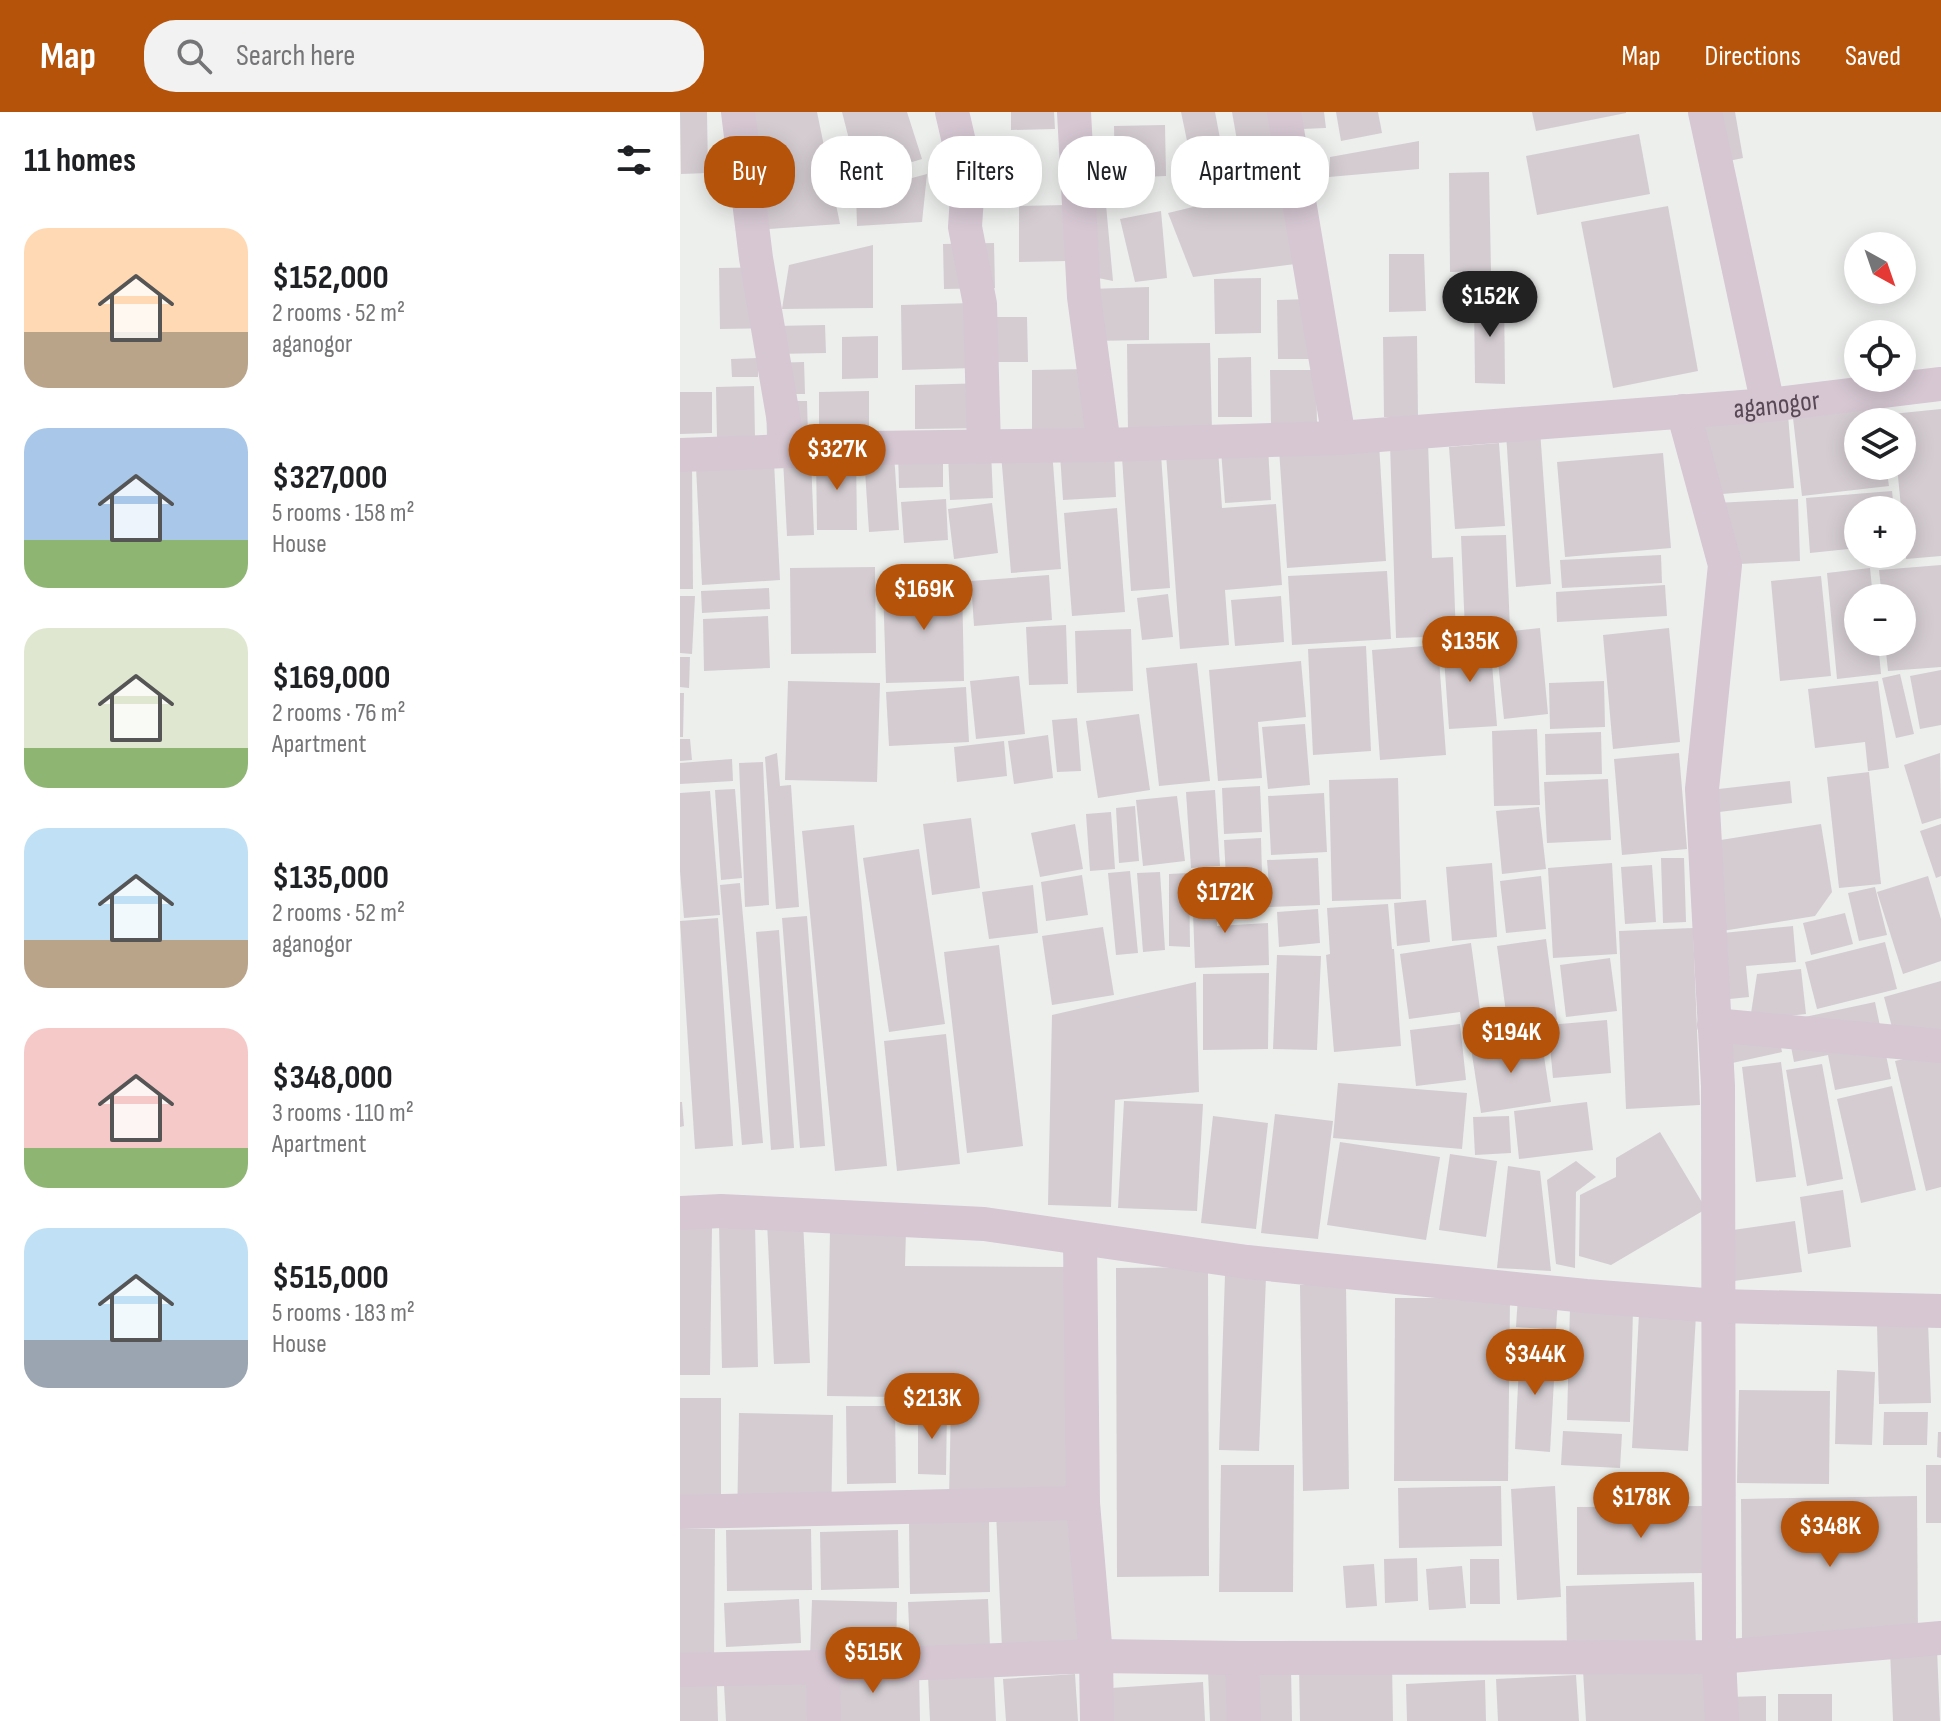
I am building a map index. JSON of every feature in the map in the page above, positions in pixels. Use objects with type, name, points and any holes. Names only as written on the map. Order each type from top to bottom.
[{"type":"street","points":[[738,112],[756,258],[789,451]]},
{"type":"street","points":[[952,112],[968,181],[965,227],[980,304],[984,447]]},
{"type":"street","points":[[1074,112],[1084,297],[1104,445]]},
{"type":"street","points":[[1284,112],[1339,438]]},
{"type":"street","points":[[1705,112],[1768,405]]},
{"type":"street","name":"aganogor","points":[[680,455],[1339,438],[1768,405],[1941,384]]},
{"type":"street","points":[[1671,413],[1725,565],[1702,789],[1718,1086],[1719,1657],[1722,1721]]},
{"type":"street","points":[[1714,1025],[1941,1046]]},
{"type":"street","points":[[680,1213],[721,1211],[984,1224],[1247,1262],[1571,1295],[1718,1306],[1941,1311]]},
{"type":"street","points":[[1080,1239],[1083,1503],[1096,1656],[1097,1721]]},
{"type":"street","points":[[680,1512],[1083,1503]]},
{"type":"street","points":[[680,1670],[1096,1656],[1719,1657],[1941,1638]]},
{"type":"street","points":[[1242,1658],[1244,1721]]},
{"type":"street","points":[[823,1667],[824,1721]]},
{"type":"building","points":[[680,112],[707,112],[704,173],[681,174]]},
{"type":"building","points":[[730,112],[817,112],[822,136],[811,136],[811,208],[837,208],[840,224],[742,231],[740,208],[795,208],[795,136],[732,136]]},
{"type":"building","points":[[842,112],[907,112],[922,159],[912,162],[912,136],[848,136]]},
{"type":"building","points":[[1011,112],[1054,112],[1055,129],[1011,130]]},
{"type":"building","points":[[1181,112],[1215,112],[1220,136],[1186,136]]},
{"type":"building","points":[[1232,112],[1272,112],[1275,136],[1236,136]]},
{"type":"building","points":[[1301,112],[1324,112],[1326,128],[1301,129]]},
{"type":"building","points":[[1336,112],[1378,112],[1382,133],[1341,141]]},
{"type":"building","points":[[1532,112],[1626,112],[1626,113],[1536,131]]},
{"type":"building","points":[[1705,112],[1735,112],[1743,158],[1714,164]]},
{"type":"building","points":[[1165,125],[1166,176],[1155,176],[1155,136],[1114,136],[1114,126]]},
{"type":"building","points":[[1639,134],[1650,194],[1537,215],[1526,156]]},
{"type":"building","points":[[1419,141],[1419,169],[1329,177],[1330,157]]},
{"type":"building","points":[[1489,172],[1491,271],[1450,272],[1449,173]]},
{"type":"building","points":[[927,174],[922,222],[857,226],[856,208],[912,208],[912,178]]},
{"type":"building","points":[[1042,206],[1067,208],[1068,261],[1019,262],[1019,208],[1042,208]]},
{"type":"building","points":[[1668,206],[1698,371],[1613,388],[1581,222]]},
{"type":"building","points":[[1080,208],[1106,208],[1113,281],[1093,277]]},
{"type":"building","points":[[1189,208],[1290,208],[1303,263],[1193,277],[1168,213]]},
{"type":"building","points":[[1161,211],[1167,278],[1135,282],[1120,219]]},
{"type":"building","points":[[994,243],[995,288],[944,289],[943,244]]},
{"type":"building","points":[[873,245],[873,308],[782,309],[789,265]]},
{"type":"building","points":[[1389,254],[1424,254],[1426,311],[1389,312]]},
{"type":"building","points":[[773,267],[774,328],[720,329],[719,268]]},
{"type":"building","points":[[1261,278],[1261,333],[1215,334],[1214,279]]},
{"type":"building","points":[[1149,287],[1149,340],[1091,341],[1090,289]]},
{"type":"building","points":[[1504,294],[1505,384],[1475,383],[1474,295]]},
{"type":"building","points":[[1311,299],[1312,359],[1278,359],[1277,300]]},
{"type":"building","points":[[972,303],[973,368],[902,370],[901,305]]},
{"type":"building","points":[[975,317],[1027,317],[1028,362],[976,362]]},
{"type":"building","points":[[825,325],[826,353],[776,354],[775,326]]},
{"type":"building","points":[[878,336],[878,378],[842,379],[842,337]]},
{"type":"building","points":[[1417,336],[1418,417],[1384,417],[1383,337]]},
{"type":"building","points":[[1210,343],[1212,432],[1128,434],[1127,344]]},
{"type":"building","points":[[1251,357],[1252,417],[1218,417],[1218,358]]},
{"type":"building","points":[[758,358],[758,377],[732,377],[731,359]]},
{"type":"building","points":[[804,362],[805,394],[771,394],[770,363]]},
{"type":"building","points":[[1090,369],[1091,431],[1032,432],[1032,370]]},
{"type":"building","points":[[1270,370],[1316,370],[1317,424],[1271,426]]},
{"type":"building","points":[[988,383],[989,428],[915,429],[915,385]]},
{"type":"building","points":[[754,386],[755,438],[717,439],[716,387]]},
{"type":"building","points":[[869,391],[869,432],[819,433],[819,392]]},
{"type":"building","points":[[680,392],[712,392],[712,433],[680,434]]},
{"type":"building","points":[[766,401],[807,401],[808,437],[767,438]]},
{"type":"building","points":[[1941,409],[1941,556],[1916,558],[1916,496],[1900,496],[1898,480],[1916,480],[1916,412]]},
{"type":"building","points":[[1844,411],[1844,480],[1888,480],[1889,486],[1802,496],[1793,418]]},
{"type":"building","points":[[1788,415],[1794,488],[1710,495],[1704,421]]},
{"type":"building","points":[[1540,430],[1551,584],[1516,587],[1506,433]]},
{"type":"building","points":[[1428,442],[1432,558],[1453,557],[1456,636],[1396,638],[1390,443]]},
{"type":"building","points":[[1379,443],[1386,561],[1287,568],[1279,449]]},
{"type":"building","points":[[1499,443],[1505,526],[1455,529],[1449,447]]},
{"type":"building","points":[[1268,447],[1271,500],[1225,503],[1221,450]]},
{"type":"building","points":[[1218,449],[1222,508],[1276,504],[1282,585],[1225,590],[1229,645],[1180,649],[1166,454]]},
{"type":"building","points":[[1052,450],[1061,569],[1011,573],[1001,454]]},
{"type":"building","points":[[898,451],[943,451],[943,487],[899,488]]},
{"type":"building","points":[[991,451],[993,498],[950,500],[948,454]]},
{"type":"building","points":[[1114,451],[1116,497],[1063,500],[1060,454]]},
{"type":"building","points":[[894,453],[899,530],[869,532],[864,455]]},
{"type":"building","points":[[1663,453],[1671,548],[1565,557],[1557,462]]},
{"type":"building","points":[[856,454],[857,530],[817,530],[816,455]]},
{"type":"building","points":[[1161,454],[1170,588],[1131,591],[1122,457]]},
{"type":"building","points":[[811,458],[814,535],[787,536],[783,459]]},
{"type":"building","points":[[680,462],[692,462],[693,589],[680,589]]},
{"type":"building","points":[[774,462],[780,580],[702,585],[696,467]]},
{"type":"building","points":[[1892,491],[1893,496],[1844,496],[1844,549],[1810,553],[1806,498]]},
{"type":"building","points":[[946,499],[948,540],[904,543],[901,502]]},
{"type":"building","points":[[1798,499],[1800,561],[1719,565],[1715,503]]},
{"type":"building","points":[[992,503],[998,553],[954,559],[948,509]]},
{"type":"building","points":[[1117,508],[1125,612],[1072,616],[1064,513]]},
{"type":"building","points":[[1506,535],[1510,629],[1465,631],[1461,536]]},
{"type":"building","points":[[1661,555],[1662,583],[1562,588],[1560,560]]},
{"type":"building","points":[[1941,565],[1941,667],[1888,671],[1886,656],[1916,656],[1916,584],[1880,584],[1879,570]]},
{"type":"building","points":[[875,567],[876,653],[791,654],[790,568]]},
{"type":"building","points":[[1870,568],[1872,584],[1844,584],[1844,656],[1879,656],[1881,674],[1837,679],[1827,573]]},
{"type":"building","points":[[1387,571],[1391,639],[1292,645],[1288,576]]},
{"type":"building","points":[[1049,575],[1052,620],[974,626],[971,581]]},
{"type":"building","points":[[1821,576],[1831,676],[1780,681],[1771,581]]},
{"type":"building","points":[[962,582],[964,681],[886,683],[883,584]]},
{"type":"building","points":[[1665,585],[1667,616],[1557,622],[1556,592]]},
{"type":"building","points":[[769,588],[770,609],[702,613],[701,591]]},
{"type":"building","points":[[1168,594],[1173,637],[1142,640],[1137,598]]},
{"type":"building","points":[[680,596],[695,596],[692,654],[680,653]]},
{"type":"building","points":[[1281,596],[1284,642],[1235,646],[1231,600]]},
{"type":"building","points":[[768,616],[770,668],[704,671],[703,619]]},
{"type":"building","points":[[1066,625],[1068,684],[1029,685],[1026,627]]},
{"type":"building","points":[[1540,628],[1548,714],[1504,719],[1495,633]]},
{"type":"building","points":[[1669,628],[1680,742],[1613,749],[1603,635]]},
{"type":"building","points":[[1131,629],[1133,691],[1077,693],[1075,631]]},
{"type":"building","points":[[1490,639],[1497,726],[1449,729],[1443,643]]},
{"type":"building","points":[[1438,645],[1446,755],[1380,760],[1372,650]]},
{"type":"building","points":[[1366,646],[1371,751],[1313,755],[1308,649]]},
{"type":"building","points":[[680,657],[690,657],[689,688],[680,687]]},
{"type":"building","points":[[1301,661],[1306,717],[1258,722],[1262,778],[1218,781],[1209,670]]},
{"type":"building","points":[[1197,663],[1210,781],[1159,786],[1146,668]]},
{"type":"building","points":[[1941,670],[1941,725],[1920,729],[1910,676]]},
{"type":"building","points":[[1900,674],[1914,734],[1896,738],[1882,678]]},
{"type":"building","points":[[1019,676],[1025,734],[976,739],[970,681]]},
{"type":"building","points":[[788,681],[880,683],[877,782],[785,780]]},
{"type":"building","points":[[1604,681],[1605,727],[1550,729],[1549,683]]},
{"type":"building","points":[[1878,681],[1889,768],[1868,771],[1865,742],[1815,748],[1808,689]]},
{"type":"building","points":[[966,687],[969,742],[889,746],[886,692]]},
{"type":"building","points":[[680,693],[684,693],[683,737],[680,737]]},
{"type":"building","points":[[1139,714],[1150,790],[1098,798],[1086,721]]},
{"type":"building","points":[[1077,718],[1081,771],[1057,772],[1052,720]]},
{"type":"building","points":[[1305,724],[1310,785],[1268,789],[1262,727]]},
{"type":"building","points":[[1537,729],[1540,805],[1494,806],[1492,731]]},
{"type":"building","points":[[1601,732],[1602,774],[1546,775],[1545,734]]},
{"type":"building","points":[[1048,735],[1053,778],[1014,784],[1008,741]]},
{"type":"building","points":[[680,739],[690,739],[692,760],[680,761]]},
{"type":"building","points":[[1004,741],[1007,776],[957,782],[954,747]]},
{"type":"building","points":[[777,753],[780,786],[791,785],[799,907],[776,909],[765,757]]},
{"type":"building","points":[[1679,753],[1687,849],[1622,855],[1614,759]]},
{"type":"building","points":[[1940,753],[1941,818],[1922,824],[1904,765]]},
{"type":"building","points":[[732,759],[733,781],[680,784],[680,763]]},
{"type":"building","points":[[763,762],[769,905],[745,907],[739,763]]},
{"type":"building","points":[[1869,772],[1881,884],[1839,888],[1827,777]]},
{"type":"building","points":[[1398,778],[1401,899],[1332,901],[1329,780]]},
{"type":"building","points":[[1608,779],[1611,840],[1547,843],[1544,782]]},
{"type":"building","points":[[1790,781],[1792,803],[1703,814],[1701,791]]},
{"type":"building","points":[[1260,786],[1262,832],[1224,834],[1222,788]]},
{"type":"building","points":[[735,789],[742,878],[721,880],[715,790]]},
{"type":"building","points":[[1215,790],[1220,866],[1191,868],[1186,792]]},
{"type":"building","points":[[710,791],[720,915],[684,918],[680,871],[680,793]]},
{"type":"building","points":[[1324,793],[1327,852],[1271,855],[1268,796]]},
{"type":"building","points":[[1177,796],[1185,861],[1143,866],[1136,800]]},
{"type":"building","points":[[1135,806],[1139,861],[1119,863],[1116,808]]},
{"type":"building","points":[[1539,807],[1546,869],[1502,874],[1496,811]]},
{"type":"building","points":[[1111,812],[1115,869],[1090,871],[1086,814]]},
{"type":"building","points":[[971,818],[980,888],[932,895],[923,824]]},
{"type":"building","points":[[1075,824],[1083,869],[1040,877],[1031,833]]},
{"type":"building","points":[[1821,824],[1832,892],[1815,916],[1716,932],[1702,843]]},
{"type":"building","points":[[1941,824],[1941,876],[1936,878],[1920,831]]},
{"type":"building","points":[[854,825],[887,1166],[835,1171],[802,831]]},
{"type":"building","points":[[1261,838],[1262,875],[1226,877],[1224,840]]},
{"type":"building","points":[[919,849],[945,1024],[889,1032],[863,858]]},
{"type":"building","points":[[1318,858],[1320,905],[1244,908],[1244,887],[1269,885],[1267,860]]},
{"type":"building","points":[[1661,858],[1684,858],[1686,922],[1663,923]]},
{"type":"building","points":[[1492,863],[1497,937],[1452,941],[1446,867]]},
{"type":"building","points":[[1612,863],[1617,954],[1553,958],[1548,868]]},
{"type":"building","points":[[1652,865],[1656,922],[1625,924],[1621,867]]},
{"type":"building","points":[[1130,871],[1138,953],[1116,955],[1108,873]]},
{"type":"building","points":[[1160,872],[1165,950],[1143,952],[1137,873]]},
{"type":"building","points":[[1189,873],[1190,947],[1169,946],[1169,874]]},
{"type":"building","points":[[1082,875],[1088,915],[1046,921],[1041,882]]},
{"type":"building","points":[[1541,876],[1546,929],[1506,933],[1500,881]]},
{"type":"building","points":[[1928,876],[1941,919],[1941,961],[1903,974],[1877,892]]},
{"type":"building","points":[[1216,882],[1217,926],[1268,923],[1269,965],[1195,968],[1192,883]]},
{"type":"building","points":[[740,883],[763,1143],[742,1145],[720,885]]},
{"type":"building","points":[[1033,885],[1038,933],[989,939],[982,892]]},
{"type":"building","points":[[1875,887],[1887,935],[1859,941],[1848,893]]},
{"type":"building","points":[[1426,900],[1430,942],[1397,946],[1394,903]]},
{"type":"building","points":[[1388,904],[1401,1046],[1334,1052],[1326,955],[1330,954],[1327,908]]},
{"type":"building","points":[[1318,909],[1320,943],[1279,947],[1277,912]]},
{"type":"building","points":[[1845,913],[1853,944],[1811,955],[1803,923]]},
{"type":"building","points":[[807,916],[825,1146],[800,1148],[782,918]]},
{"type":"building","points":[[718,918],[733,1146],[695,1149],[680,921]]},
{"type":"building","points":[[1793,926],[1796,962],[1746,966],[1749,997],[1710,1001],[1703,935]]},
{"type":"building","points":[[1103,927],[1114,995],[1052,1005],[1042,936]]},
{"type":"building","points":[[1693,928],[1700,1105],[1626,1109],[1619,931]]},
{"type":"building","points":[[779,930],[794,1148],[771,1150],[756,932]]},
{"type":"building","points":[[1546,939],[1557,1020],[1508,1027],[1497,946]]},
{"type":"building","points":[[1885,942],[1897,989],[1817,1009],[1805,962]]},
{"type":"building","points":[[1471,943],[1483,1031],[1463,1033],[1460,1012],[1409,1019],[1400,954]]},
{"type":"building","points":[[999,945],[1023,1146],[967,1153],[944,952]]},
{"type":"building","points":[[1277,955],[1321,956],[1317,1050],[1273,1049]]},
{"type":"building","points":[[1610,958],[1617,1011],[1566,1017],[1560,965]]},
{"type":"building","points":[[1801,969],[1806,1014],[1750,1020],[1757,974]]},
{"type":"building","points":[[1269,973],[1268,1049],[1203,1050],[1203,974]]},
{"type":"building","points":[[1941,981],[1941,1034],[1897,1046],[1884,997]]},
{"type":"building","points":[[1196,982],[1199,1092],[1115,1100],[1111,1207],[1048,1205],[1052,1015]]},
{"type":"building","points":[[1875,1002],[1891,1079],[1835,1090],[1828,1055],[1794,1062],[1786,1021]]},
{"type":"building","points":[[1607,1020],[1611,1073],[1553,1078],[1548,1025]]},
{"type":"building","points":[[1460,1024],[1466,1080],[1416,1086],[1410,1030]]},
{"type":"building","points":[[1777,1024],[1782,1052],[1714,1067],[1707,1040]]},
{"type":"building","points":[[946,1034],[960,1164],[897,1171],[884,1041]]},
{"type":"building","points":[[1541,1037],[1551,1102],[1481,1113],[1471,1048]]},
{"type":"building","points":[[1941,1050],[1941,1187],[1926,1191],[1895,1061]]},
{"type":"building","points":[[1781,1062],[1796,1177],[1756,1182],[1742,1067]]},
{"type":"building","points":[[1822,1064],[1843,1179],[1807,1186],[1786,1070]]},
{"type":"building","points":[[1338,1083],[1467,1093],[1462,1149],[1333,1138]]},
{"type":"building","points":[[1892,1086],[1916,1190],[1861,1203],[1837,1099]]},
{"type":"building","points":[[1124,1101],[1203,1104],[1197,1211],[1118,1208]]},
{"type":"building","points":[[680,1102],[684,1126],[680,1127]]},
{"type":"building","points":[[1587,1102],[1593,1150],[1519,1159],[1514,1111]]},
{"type":"building","points":[[1275,1114],[1333,1121],[1318,1239],[1261,1233]]},
{"type":"building","points":[[1213,1116],[1268,1123],[1256,1229],[1201,1223]]},
{"type":"building","points":[[1509,1116],[1511,1153],[1475,1155],[1473,1117]]},
{"type":"building","points":[[1660,1132],[1706,1209],[1611,1265],[1579,1256],[1580,1195],[1616,1177],[1616,1158]]},
{"type":"building","points":[[1340,1142],[1440,1157],[1426,1240],[1327,1225]]},
{"type":"building","points":[[1450,1154],[1497,1161],[1486,1237],[1439,1230]]},
{"type":"building","points":[[1576,1161],[1596,1177],[1576,1192],[1575,1268],[1556,1264],[1547,1180]]},
{"type":"building","points":[[1508,1166],[1540,1171],[1551,1271],[1497,1268]]},
{"type":"building","points":[[1843,1190],[1851,1247],[1808,1254],[1800,1197]]},
{"type":"building","points":[[803,1221],[810,1363],[774,1364],[767,1222]]},
{"type":"building","points":[[1795,1221],[1802,1272],[1726,1282],[1719,1232]]},
{"type":"building","points":[[719,1223],[755,1223],[758,1367],[722,1368]]},
{"type":"building","points":[[680,1227],[712,1227],[710,1375],[680,1375]]},
{"type":"building","points":[[830,1229],[906,1230],[905,1266],[1071,1267],[1068,1500],[949,1499],[951,1404],[895,1404],[896,1397],[827,1396]]},
{"type":"building","points":[[1208,1267],[1209,1576],[1117,1577],[1116,1268]]},
{"type":"building","points":[[1225,1275],[1266,1277],[1259,1451],[1219,1450]]},
{"type":"building","points":[[1300,1285],[1346,1285],[1349,1489],[1303,1491]]},
{"type":"building","points":[[1518,1296],[1558,1299],[1556,1330],[1516,1327]]},
{"type":"building","points":[[1395,1298],[1510,1298],[1508,1481],[1394,1481]]},
{"type":"building","points":[[1570,1307],[1633,1309],[1630,1422],[1567,1420]]},
{"type":"building","points":[[1639,1313],[1696,1315],[1688,1451],[1632,1448]]},
{"type":"building","points":[[1928,1322],[1931,1403],[1879,1404],[1877,1324]]},
{"type":"building","points":[[1520,1343],[1556,1344],[1550,1452],[1515,1449]]},
{"type":"building","points":[[1837,1370],[1875,1372],[1872,1445],[1835,1444]]},
{"type":"building","points":[[1739,1390],[1830,1391],[1829,1484],[1737,1483]]},
{"type":"building","points":[[680,1398],[721,1398],[721,1507],[680,1507]]},
{"type":"building","points":[[846,1406],[895,1406],[896,1483],[847,1484]]},
{"type":"building","points":[[918,1407],[947,1407],[946,1475],[918,1474]]},
{"type":"building","points":[[1884,1412],[1928,1412],[1927,1445],[1883,1445]]},
{"type":"building","points":[[739,1413],[833,1415],[831,1525],[737,1524]]},
{"type":"building","points":[[1563,1431],[1622,1434],[1620,1468],[1561,1465]]},
{"type":"building","points":[[1938,1432],[1941,1432],[1941,1458],[1937,1457]]},
{"type":"building","points":[[1221,1465],[1294,1465],[1293,1592],[1219,1592]]},
{"type":"building","points":[[1926,1465],[1941,1465],[1941,1523],[1926,1523]]},
{"type":"building","points":[[1501,1486],[1502,1546],[1399,1548],[1398,1488]]},
{"type":"building","points":[[1555,1486],[1561,1597],[1517,1600],[1511,1489]]},
{"type":"building","points":[[1917,1496],[1918,1639],[1742,1641],[1741,1499]]},
{"type":"building","points":[[1704,1506],[1705,1573],[1577,1575],[1577,1507]]},
{"type":"building","points":[[1077,1508],[1083,1645],[1002,1648],[996,1512]]},
{"type":"building","points":[[989,1519],[990,1592],[910,1594],[909,1521]]},
{"type":"building","points":[[680,1529],[715,1529],[714,1663],[680,1663]]},
{"type":"building","points":[[811,1529],[812,1590],[727,1591],[726,1530]]},
{"type":"building","points":[[898,1530],[899,1588],[821,1590],[820,1532]]},
{"type":"building","points":[[1417,1558],[1418,1601],[1385,1603],[1384,1559]]},
{"type":"building","points":[[1470,1559],[1499,1559],[1500,1604],[1470,1604]]},
{"type":"building","points":[[1374,1564],[1377,1606],[1346,1608],[1343,1566]]},
{"type":"building","points":[[1462,1566],[1466,1608],[1429,1610],[1426,1569]]},
{"type":"building","points":[[1694,1582],[1696,1649],[1567,1653],[1566,1586]]},
{"type":"building","points":[[799,1599],[801,1643],[726,1647],[724,1603]]},
{"type":"building","points":[[988,1599],[990,1647],[910,1650],[908,1602]]},
{"type":"building","points":[[812,1600],[897,1602],[896,1660],[810,1658]]},
{"type":"building","points":[[1937,1649],[1940,1721],[1893,1721],[1890,1650]]},
{"type":"building","points":[[1706,1661],[1709,1721],[1586,1721],[1583,1670]]},
{"type":"building","points":[[1392,1663],[1393,1721],[1300,1721],[1299,1665]]},
{"type":"building","points":[[1250,1666],[1291,1667],[1292,1721],[1251,1721]]},
{"type":"building","points":[[919,1669],[920,1721],[827,1721],[827,1670]]},
{"type":"building","points":[[1237,1669],[1239,1721],[1210,1721],[1208,1671]]},
{"type":"building","points":[[994,1674],[996,1721],[930,1721],[928,1676]]},
{"type":"building","points":[[1075,1674],[1078,1721],[1006,1721],[1003,1679]]},
{"type":"building","points":[[1576,1675],[1579,1721],[1498,1721],[1496,1679]]},
{"type":"building","points":[[813,1679],[815,1721],[726,1721],[724,1685]]},
{"type":"building","points":[[1485,1680],[1486,1721],[1407,1721],[1406,1684]]},
{"type":"building","points":[[1203,1682],[1205,1721],[1113,1721],[1111,1688]]},
{"type":"building","points":[[680,1686],[717,1686],[718,1721],[680,1721]]},
{"type":"building","points":[[1778,1694],[1832,1694],[1832,1721],[1778,1721]]},
{"type":"building","points":[[1766,1696],[1766,1721],[1728,1721],[1727,1697]]}]
